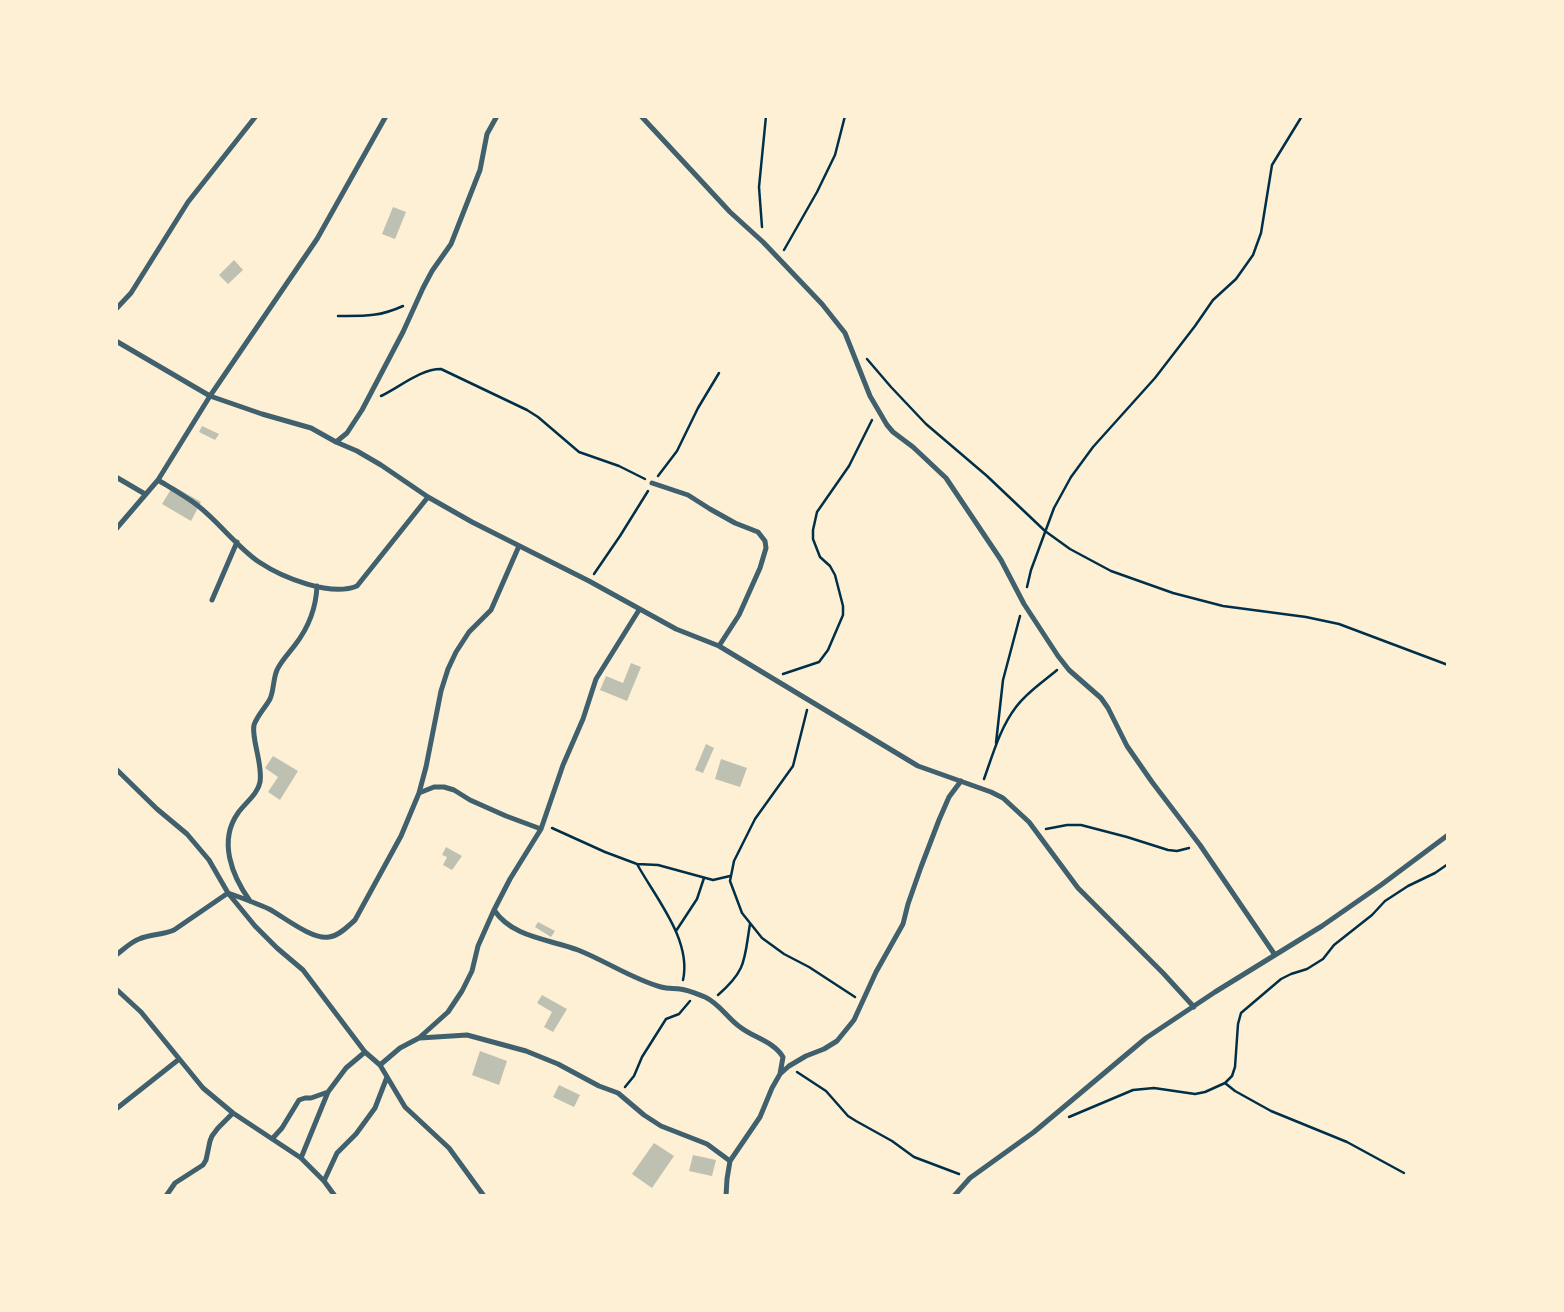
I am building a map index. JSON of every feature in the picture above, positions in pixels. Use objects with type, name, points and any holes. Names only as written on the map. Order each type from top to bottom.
[{"type":"street","points":[[116,309],[130,293],[188,202],[256,116]]},
{"type":"street","points":[[116,529],[158,480],[210,396],[317,239],[386,116]]},
{"type":"street","points":[[336,442],[347,433],[362,410],[432,271],[451,244],[480,170],[488,134],[496,116]]},
{"type":"street","points":[[641,116],[730,212],[763,242],[822,304],[845,333],[870,396],[893,432],[925,456],[946,478],[1001,560],[1024,604],[1064,664],[1101,698],[1127,746],[1200,845],[1275,955]]},
{"type":"street","points":[[116,340],[210,396],[311,428],[357,451],[428,497],[676,629],[719,646],[918,766],[981,788],[1008,802],[1029,822],[1078,888],[1163,973],[1194,1007]]},
{"type":"street","points":[[116,477],[145,494]]},
{"type":"street","points":[[158,480],[197,505],[259,562],[286,576],[335,590],[349,590],[357,586],[387,551],[428,497]]},
{"type":"street","points":[[652,483],[688,495],[710,509],[758,532],[765,541],[766,548],[760,568],[739,614],[719,646]]},
{"type":"street","points":[[212,600],[237,542]]},
{"type":"street","points":[[228,894],[250,901],[319,937],[330,937],[343,930],[355,920],[401,836],[419,793],[441,691],[448,668],[469,632],[492,610],[519,546]]},
{"type":"street","points":[[250,901],[234,875],[228,850],[229,837],[237,815],[250,801],[260,781],[259,761],[253,733],[255,724],[269,700],[277,670],[304,632],[316,607],[317,586]]},
{"type":"street","points":[[380,1065],[400,1048],[419,1038],[448,1012],[462,991],[472,971],[478,946],[494,910],[510,879],[542,827],[563,765],[583,719],[596,679],[639,610]]},
{"type":"street","points":[[116,769],[157,809],[187,834],[208,860],[228,894],[277,948],[303,970],[365,1052],[380,1065],[405,1107],[449,1148],[484,1196]]},
{"type":"street","points":[[726,1196],[726,1179],[730,1161],[760,1117],[780,1074],[788,1066],[837,1041],[854,1020],[876,972],[903,924],[920,867],[939,820],[950,797],[961,781]]},
{"type":"street","points":[[419,793],[434,787],[444,787],[454,790],[470,800],[497,812],[542,827]]},
{"type":"street","points":[[954,1196],[970,1178],[1041,1126],[1146,1038],[1322,926],[1448,835]]},
{"type":"street","points":[[116,955],[130,943],[140,938],[166,934],[174,930],[228,894]]},
{"type":"street","points":[[494,910],[500,919],[509,926],[526,934],[577,950],[650,984],[665,988],[681,989],[708,998],[740,1028],[762,1039],[779,1051],[783,1057],[780,1074]]},
{"type":"street","points":[[116,989],[141,1012],[178,1060],[203,1088],[233,1113],[302,1158],[324,1181],[333,1195]]},
{"type":"street","points":[[419,1038],[467,1035],[526,1051],[618,1093],[644,1115],[661,1126],[707,1144],[730,1161]]},
{"type":"street","points":[[302,1158],[328,1092],[346,1068],[365,1052]]},
{"type":"street","points":[[116,1109],[178,1060]]},
{"type":"street","points":[[324,1181],[337,1153],[366,1122],[387,1077]]},
{"type":"street","points":[[272,1139],[282,1128],[299,1100],[328,1092]]},
{"type":"street","points":[[166,1196],[175,1183],[203,1165],[212,1136],[233,1113]]},
{"type":"path","points":[[763,242],[759,187],[766,116]]},
{"type":"path","points":[[779,259],[817,192],[835,155],[845,116]]},
{"type":"path","points":[[996,743],[1003,680],[1024,604],[1031,570],[1054,508],[1071,477],[1093,447],[1155,378],[1213,300],[1236,279],[1252,255],[1260,233],[1272,165],[1302,116]]},
{"type":"path","points":[[338,316],[386,314],[418,298]]},
{"type":"path","points":[[862,353],[926,424],[987,476],[1045,531],[1070,549],[1111,571],[1173,593],[1223,606],[1306,617],[1339,624],[1448,665]]},
{"type":"path","points":[[362,410],[375,399],[420,375],[433,369],[441,369],[527,410],[579,452],[619,466],[652,483]]},
{"type":"path","points":[[772,677],[819,662],[828,650],[842,615],[843,606],[837,580],[830,566],[820,557],[812,530],[817,512],[849,466],[864,433],[878,410]]},
{"type":"path","points":[[981,788],[996,743],[1006,722],[1028,694],[1064,664]]},
{"type":"path","points":[[810,702],[793,766],[755,819],[734,861],[730,881],[742,913],[762,938],[784,954],[809,967],[863,1002]]},
{"type":"path","points":[[1035,831],[1076,824],[1173,851],[1200,845]]},
{"type":"path","points":[[542,827],[637,864],[658,865],[704,878],[720,880],[730,876]]},
{"type":"path","points":[[637,864],[676,931],[685,966],[681,989]]},
{"type":"path","points":[[1067,1118],[1133,1090],[1154,1088],[1195,1094],[1205,1092],[1225,1083],[1232,1076],[1235,1067],[1238,1024],[1242,1013],[1281,979],[1307,969],[1323,959],[1334,945],[1372,915],[1385,901],[1448,864]]},
{"type":"path","points":[[676,931],[697,899],[704,878]]},
{"type":"path","points":[[708,998],[716,997],[739,974],[746,954],[750,924]]},
{"type":"path","points":[[618,1093],[634,1076],[642,1057],[666,1018],[679,1014],[688,1002],[698,994]]},
{"type":"path","points":[[788,1066],[826,1091],[848,1116],[899,1146],[914,1158],[970,1178]]},
{"type":"path","points":[[1225,1083],[1235,1091],[1271,1110],[1347,1142],[1404,1173]]},
{"type":"building","points":[[393,207],[406,212],[395,239],[382,234]]},
{"type":"building","points":[[234,260],[243,270],[228,284],[219,275]]},
{"type":"building","points":[[202,426],[219,434],[215,440],[199,432]]},
{"type":"building","points":[[173,486],[201,502],[191,521],[162,504]]},
{"type":"building","points":[[631,663],[641,667],[627,701],[600,690],[606,676],[623,683]]},
{"type":"building","points":[[706,744],[714,748],[703,773],[695,770]]},
{"type":"building","points":[[273,756],[298,771],[280,800],[268,792],[278,777],[265,768]]},
{"type":"building","points":[[721,759],[747,768],[740,787],[715,779]]},
{"type":"building","points":[[446,847],[462,856],[452,870],[443,865],[447,857],[442,855]]},
{"type":"building","points":[[538,922],[555,931],[551,937],[535,927]]},
{"type":"building","points":[[542,995],[567,1009],[553,1032],[544,1027],[552,1012],[537,1003]]},
{"type":"building","points":[[480,1051],[507,1061],[499,1085],[472,1075]]},
{"type":"building","points":[[559,1085],[580,1095],[574,1107],[553,1097]]},
{"type":"building","points":[[654,1143],[674,1156],[652,1188],[632,1174]]},
{"type":"building","points":[[693,1155],[716,1160],[712,1176],[689,1171]]}]
